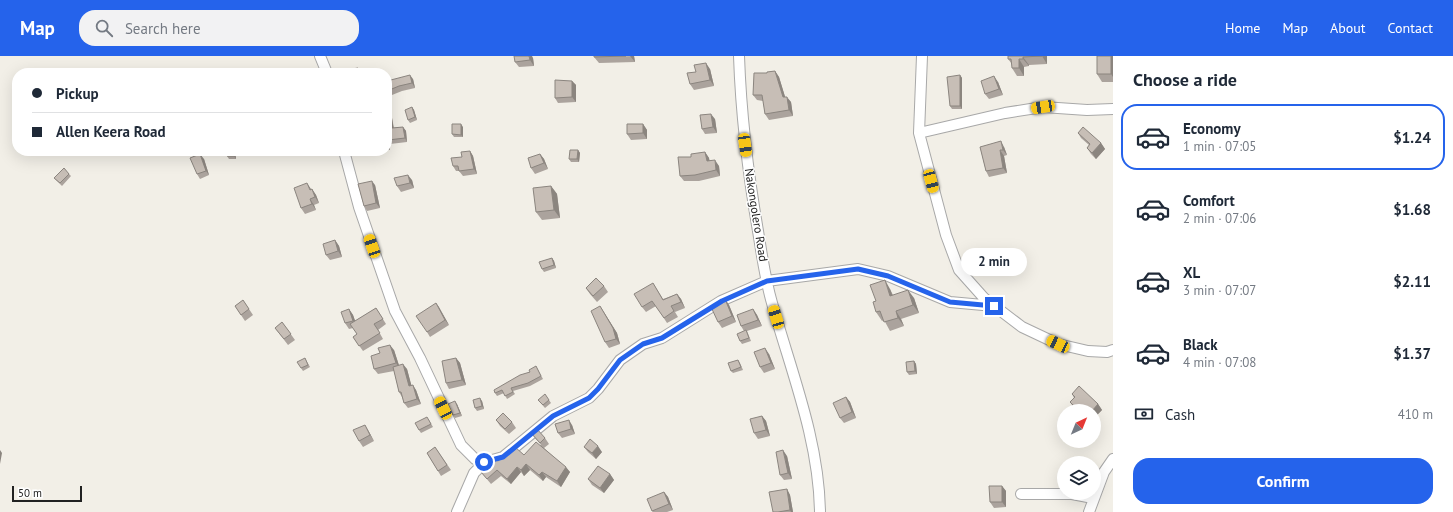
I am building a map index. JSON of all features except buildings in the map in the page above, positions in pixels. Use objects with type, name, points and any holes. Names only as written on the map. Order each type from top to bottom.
[{"type":"street","points":[[320,56],[325,68]]},
{"type":"street","name":"Nakongolero Road","points":[[739,56],[745,145],[767,281],[771,302],[802,399],[820,492],[820,512]]},
{"type":"street","points":[[922,56],[919,133],[946,235],[959,270],[974,288],[994,306],[1022,327],[1058,344],[1088,352],[1107,352],[1113,350]]},
{"type":"street","points":[[919,133],[1005,113],[1043,107],[1087,110],[1113,109]]},
{"type":"street","points":[[345,156],[359,207],[395,311],[420,358],[461,446],[475,459],[484,462]]},
{"type":"street","points":[[457,512],[474,473],[484,462],[503,457],[553,416],[589,398],[598,389],[620,360],[643,344],[662,338],[722,301],[767,281],[858,269],[888,276],[950,302],[994,306]]},
{"type":"street","points":[[1101,479],[1113,459]]},
{"type":"street","points":[[1021,494],[1057,494]]},
{"type":"street","points":[[1089,512],[1092,500]]},
{"type":"route","points":[[484,462],[503,457],[524,438],[553,416],[589,398],[598,389],[620,360],[643,344],[662,338],[722,301],[767,281],[858,269],[888,276],[950,302],[994,306]]}]
